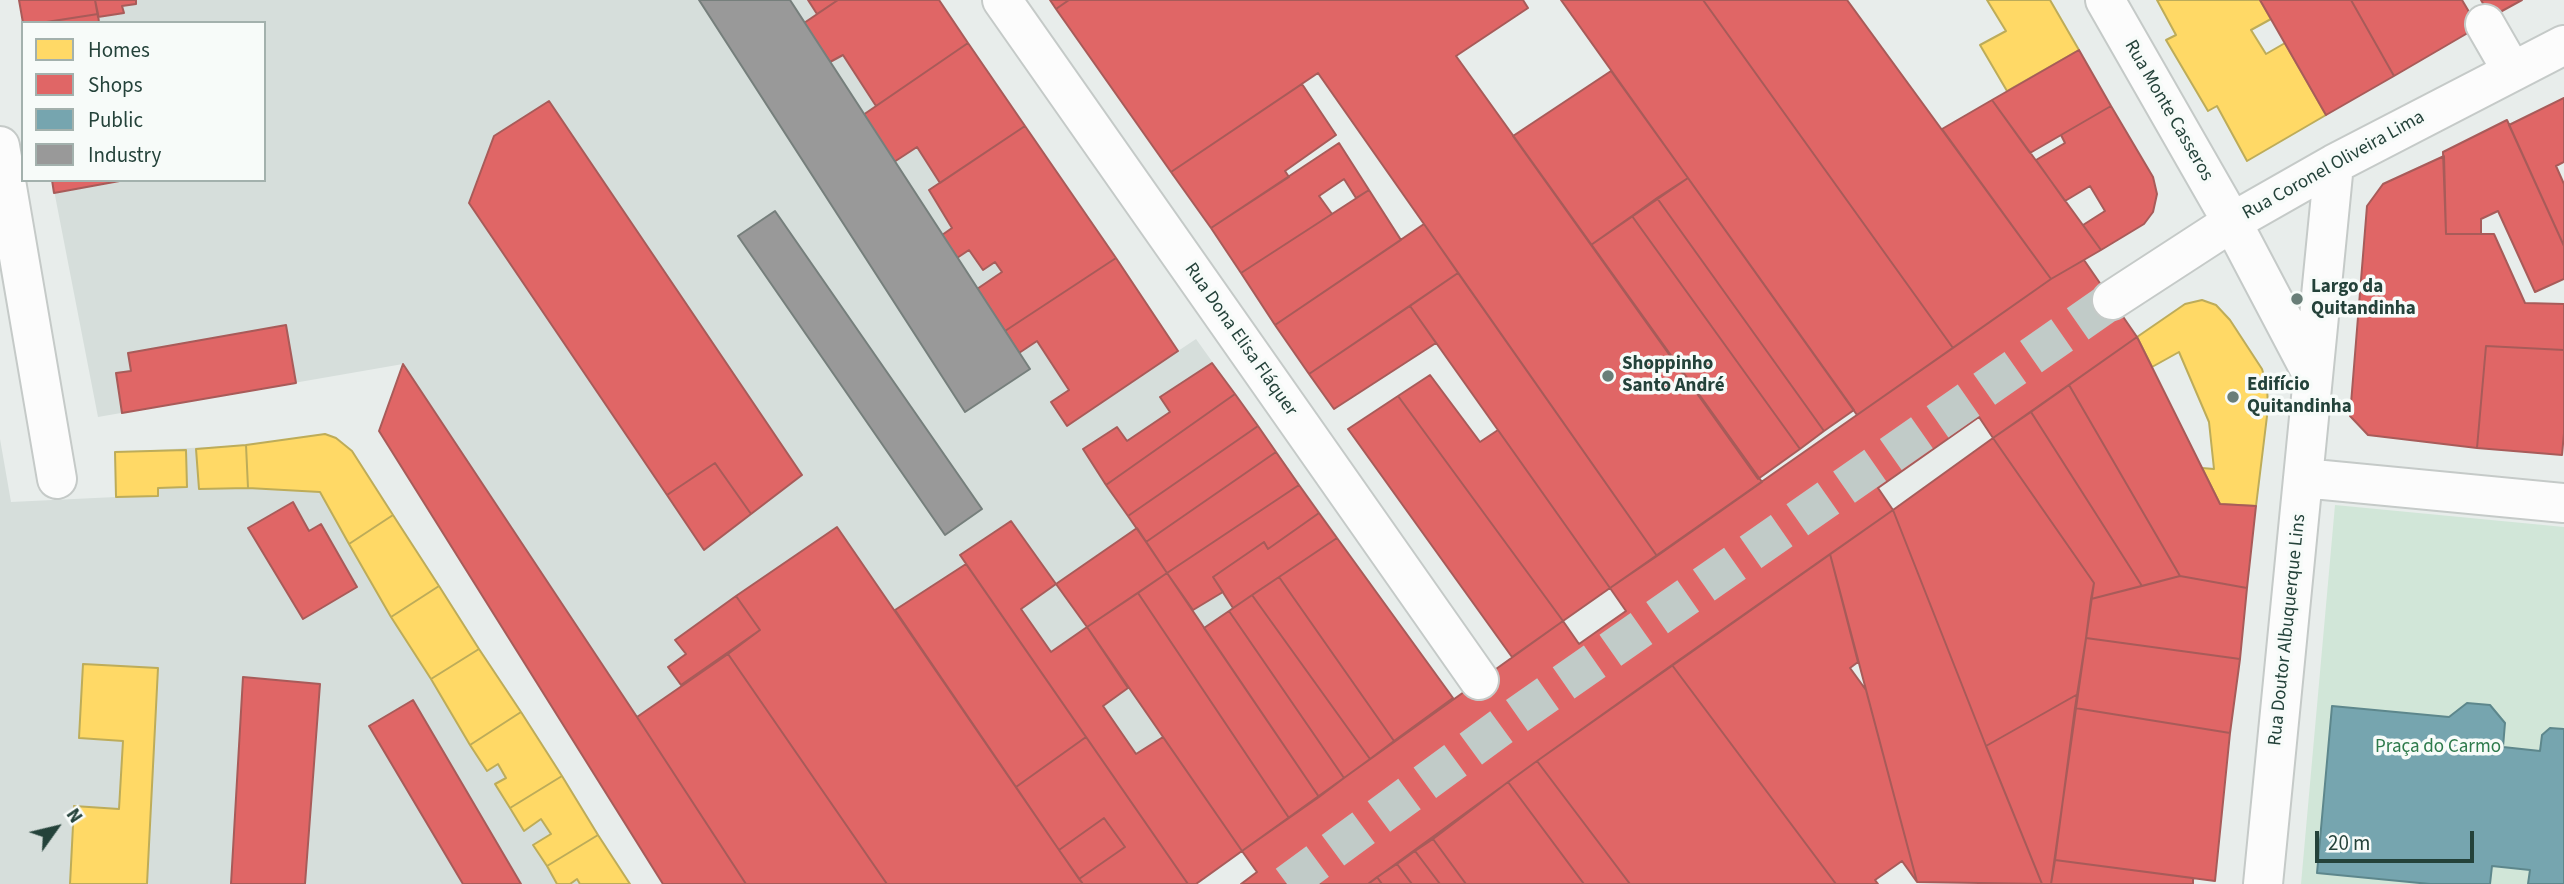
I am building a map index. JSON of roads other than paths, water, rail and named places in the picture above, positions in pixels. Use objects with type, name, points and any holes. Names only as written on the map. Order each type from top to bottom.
[{"type":"street","name":"Rua Dona Elisa Fláquer","points":[[1002,0],[1479,680]]},
{"type":"street","name":"Rua Monte Casseros","points":[[2105,0],[2232,222]]},
{"type":"street","points":[[2485,24],[2512,71]]},
{"type":"street","name":"Rua Coronel Oliveira Lima","points":[[2112,300],[2232,222],[2334,164],[2564,44]]},
{"type":"street","points":[[0,146],[57,479]]},
{"type":"street","points":[[2313,376],[2334,164]]},
{"type":"street","points":[[2232,222],[2313,376]]},
{"type":"street","name":"Rua Doutor Albuquerque Lins","points":[[2263,884],[2313,376]]},
{"type":"street","points":[[2303,478],[2564,503]]},
{"type":"tunnel","points":[[1287,884],[1509,721],[2112,300]]},
{"type":"place","name":"Largo da Quitandinha","points":[[2297,299]]},
{"type":"place","name":"Shoppinho Santo André","points":[[1608,376]]},
{"type":"place","name":"Edifício Quitandinha","points":[[2233,397]]},
{"type":"park label","name":"Praça do Carmo","points":[[2438,748]]}]
